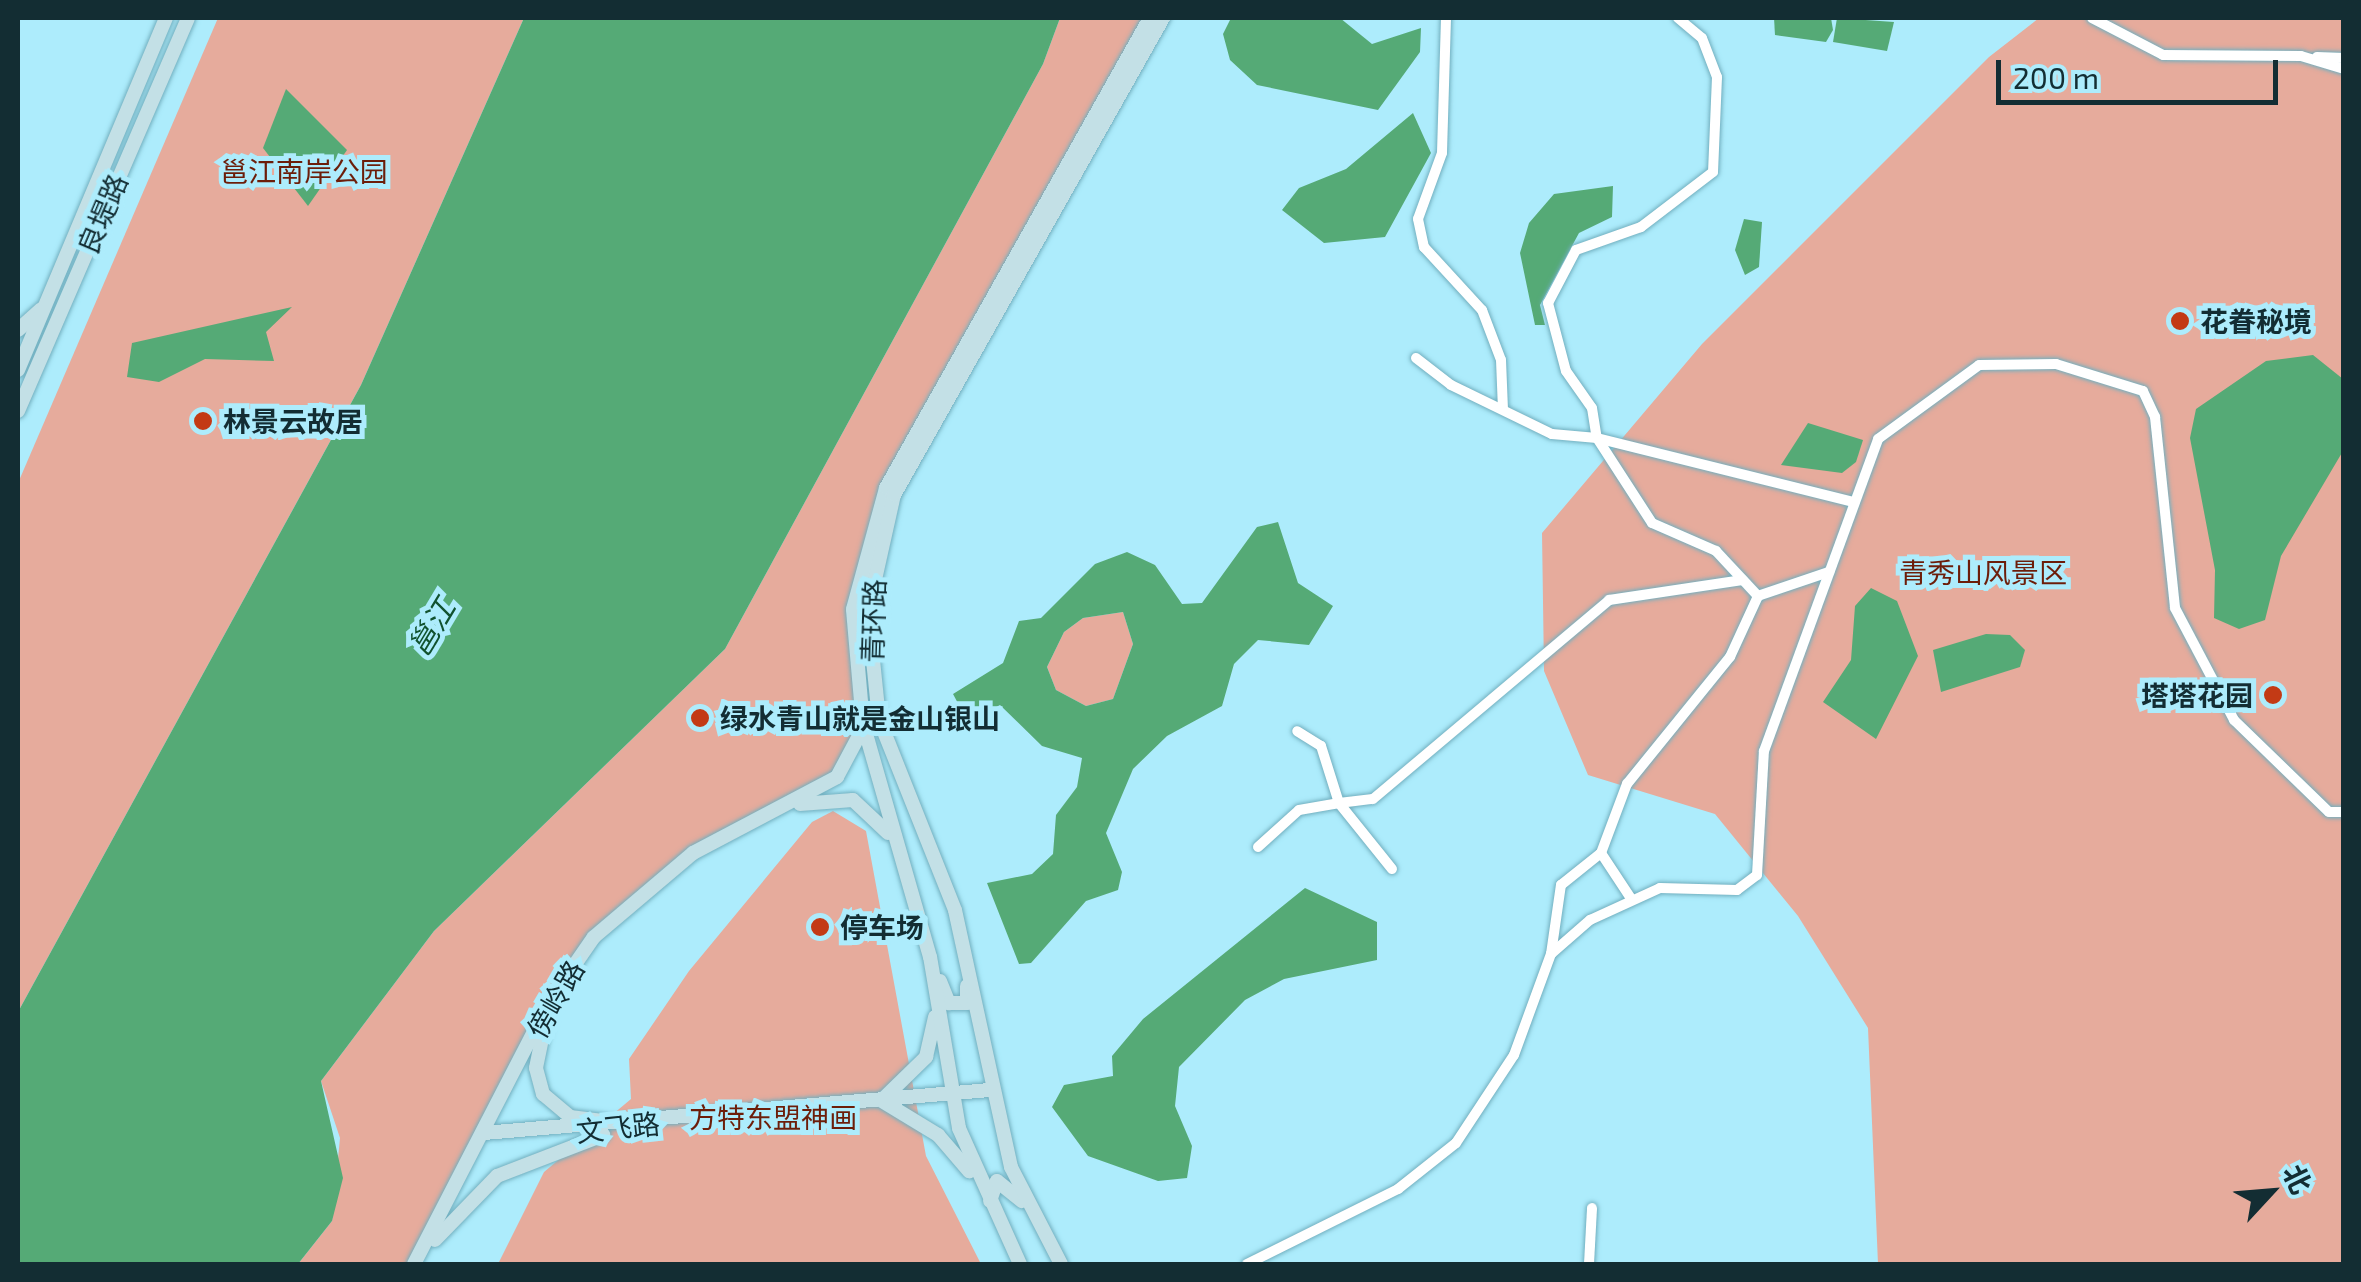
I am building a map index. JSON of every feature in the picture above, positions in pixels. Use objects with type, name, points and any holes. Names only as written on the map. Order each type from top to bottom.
[{"type":"main road","name":"良堤路","points":[[18,411],[21,371],[45,305],[166,18]]},
{"type":"main road","name":"良堤路","points":[[21,371],[188,18]]},
{"type":"main road","name":"青环路","points":[[1020,1264],[978,1183],[953,1094],[930,957],[863,724],[853,609],[868,533],[944,375],[1150,18]]},
{"type":"main road","name":"青环路","points":[[1060,1264],[1030,1209],[990,1090],[966,952],[878,720],[868,611],[882,533],[954,380],[1163,18]]},
{"type":"main road","points":[[18,330],[45,305]]},
{"type":"main road","points":[[780,810],[846,769],[863,724]]},
{"type":"main road","points":[[780,810],[824,798],[865,806],[908,877]]},
{"type":"main road","name":"傍岭路","points":[[416,1264],[551,999],[626,903],[692,853],[780,810]]},
{"type":"main road","points":[[930,957],[950,1003],[967,1003],[966,952]]},
{"type":"main road","points":[[936,994],[926,1057],[881,1100],[938,1135],[978,1183]]},
{"type":"main road","points":[[551,999],[536,1068],[548,1102],[579,1119],[640,1124]]},
{"type":"main road","name":"文飞路","points":[[484,1133],[640,1124],[990,1090]]},
{"type":"main road","points":[[416,1264],[496,1176],[640,1124]]},
{"type":"main road","points":[[998,1227],[990,1184],[1005,1182],[1030,1209]]},
{"type":"street","points":[[1446,18],[1442,153],[1418,220],[1424,247],[1482,310],[1501,360],[1503,409]]},
{"type":"street","points":[[1678,18],[1702,38],[1716,77],[1713,172],[1641,227],[1576,250],[1548,303],[1597,438],[1652,522],[1716,551],[1758,596]]},
{"type":"street","points":[[2092,18],[2163,55],[2344,58]]},
{"type":"street","points":[[2301,56],[2344,69]]},
{"type":"street","points":[[1416,358],[1552,434],[1597,438],[1854,502]]},
{"type":"street","points":[[1551,954],[1630,897],[1737,890],[1757,874],[1764,751],[1878,439],[1979,365],[2056,364],[2142,391],[2155,417],[2174,608],[2234,720],[2329,812],[2344,812]]},
{"type":"street","points":[[1247,1264],[1398,1189],[1456,1143],[1514,1056],[1551,954],[1561,885],[1602,853],[1627,784],[1730,658],[1758,596],[1829,572]]},
{"type":"street","points":[[1258,847],[1300,810],[1373,799],[1609,600],[1742,580]]},
{"type":"street","points":[[1297,732],[1321,746],[1339,804],[1392,868]]},
{"type":"street","points":[[1602,853],[1630,897]]},
{"type":"street","points":[[1589,1264],[1592,1208]]},
{"type":"green space","name":"邕江南岸公园","points":[[218,18],[524,18],[361,385],[18,1012],[18,483]]},
{"type":"green space","points":[[1060,18],[1150,18],[858,574],[863,724],[853,760],[692,853],[569,970],[414,1264],[298,1264],[332,1221],[340,1138],[321,1081],[434,931],[725,649],[1043,64]]},
{"type":"green space","name":"青秀山风景区","points":[[2039,18],[2343,18],[2343,1264],[1878,1264],[1868,1028],[1798,916],[1715,814],[1588,775],[1544,671],[1542,533],[1702,344],[1989,57]]},
{"type":"green space","points":[[1123,612],[1133,644],[1113,699],[1086,706],[1056,690],[1047,667],[1064,632],[1083,618]]},
{"type":"green space","name":"方特东盟神画","points":[[833,811],[866,831],[926,1156],[981,1264],[498,1264],[544,1172],[631,1099],[629,1059],[689,971],[812,822]]},
{"type":"water","name":"邕江","points":[[524,18],[1060,18],[1043,64],[725,649],[434,931],[321,1081],[343,1178],[332,1221],[298,1264],[18,1264],[18,1012],[361,385]]},
{"type":"water","points":[[1231,18],[1340,18],[1372,44],[1421,28],[1420,52],[1378,110],[1257,85],[1230,60],[1223,34]]},
{"type":"water","points":[[1774,18],[1831,18],[1833,30],[1826,42],[1775,35]]},
{"type":"water","points":[[1837,18],[1894,22],[1887,51],[1833,42]]},
{"type":"water","points":[[286,89],[347,150],[308,206],[263,148]]},
{"type":"water","points":[[1413,113],[1431,153],[1385,237],[1324,243],[1282,210],[1299,188],[1346,169]]},
{"type":"water","points":[[1613,186],[1612,217],[1579,233],[1540,305],[1545,325],[1535,325],[1520,253],[1529,223],[1554,194]]},
{"type":"water","points":[[1744,219],[1762,222],[1759,267],[1745,275],[1735,250]]},
{"type":"water","points":[[292,307],[266,332],[274,361],[205,359],[159,382],[127,377],[132,343]]},
{"type":"water","points":[[2313,355],[2343,379],[2343,451],[2281,556],[2265,620],[2239,629],[2214,618],[2215,570],[2190,438],[2196,409],[2266,361]]},
{"type":"water","points":[[1808,423],[1863,440],[1856,462],[1842,473],[1781,465]]},
{"type":"water","points":[[1278,522],[1298,583],[1333,606],[1309,645],[1258,640],[1234,664],[1222,706],[1167,736],[1133,769],[1106,833],[1122,872],[1118,890],[1086,901],[1031,963],[1019,964],[987,883],[1032,874],[1053,854],[1056,815],[1077,787],[1082,758],[1042,746],[1000,705],[968,722],[953,694],[1003,663],[1019,621],[1041,618],[1095,564],[1127,552],[1155,565],[1182,604],[1202,603],[1257,527]],"holes":[[[1123,612],[1133,644],[1113,699],[1086,706],[1056,690],[1047,667],[1064,632],[1083,618]]]},
{"type":"water","points":[[1871,588],[1897,601],[1918,656],[1876,739],[1823,702],[1851,660],[1855,606]]},
{"type":"water","points":[[1986,634],[2010,635],[2025,650],[2020,667],[1941,692],[1933,650]]},
{"type":"water","points":[[1305,888],[1377,922],[1377,960],[1284,979],[1245,1000],[1179,1067],[1175,1106],[1192,1146],[1187,1178],[1158,1181],[1088,1156],[1052,1107],[1064,1085],[1113,1076],[1112,1056],[1143,1019]]},
{"type":"place","name":"花眷秘境","points":[[2180,321]]},
{"type":"place","name":"林景云故居","points":[[203,421]]},
{"type":"place","name":"塔塔花园","points":[[2273,695]]},
{"type":"place","name":"绿水青山就是金山银山","points":[[700,718]]},
{"type":"place","name":"停车场","points":[[820,927]]}]
